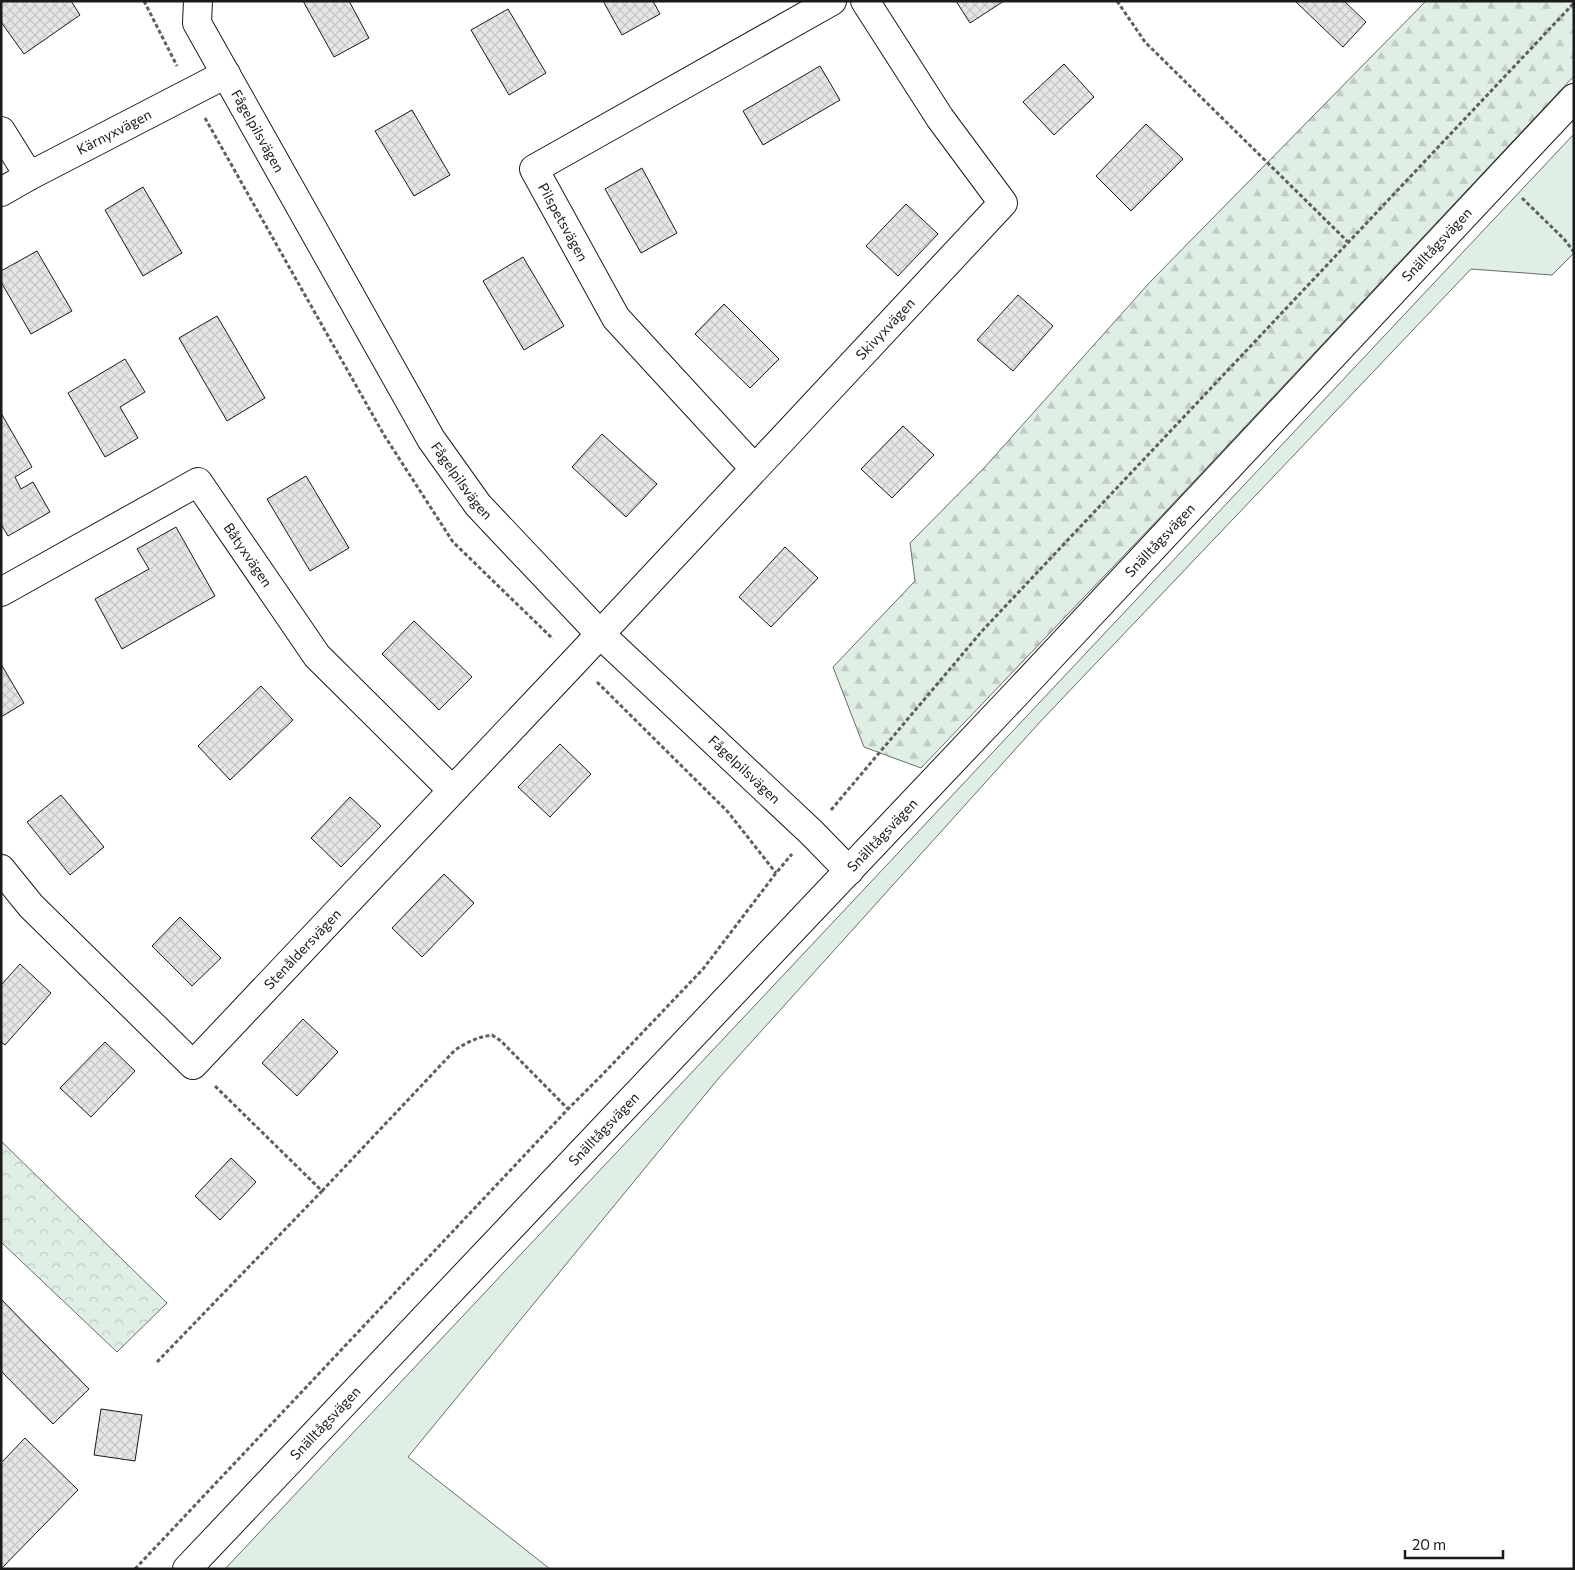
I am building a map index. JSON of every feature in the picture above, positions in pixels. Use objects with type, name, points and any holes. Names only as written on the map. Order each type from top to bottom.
[{"type":"street","name":"Fågelpilsvägen","points":[[198,1],[197,23],[431,439],[478,505],[600,634],[812,833],[849,871]]},
{"type":"street","name":"Pilspetsvägen","points":[[754,468],[616,318],[534,169],[832,1]]},
{"type":"street","name":"Skivyxvägen","points":[[600,634],[1003,202],[940,118],[865,1]]},
{"type":"street","name":"Kärnyxvägen","points":[[1,192],[226,74]]},
{"type":"street","name":"Snälltågsvägen","points":[[187,1569],[849,871],[1574,98]]},
{"type":"street","points":[[1,131],[29,176]]},
{"type":"street","name":"Båtyxvägen","points":[[1,592],[198,482],[317,656],[452,790]]},
{"type":"street","name":"Stenåldersvägen","points":[[193,1065],[600,634]]},
{"type":"street","points":[[1,869],[32,906],[193,1065]]},
{"type":"path","points":[[1116,1],[1145,42],[1348,242]]},
{"type":"path","points":[[135,1569],[568,1109],[703,969],[776,873],[982,631],[1574,3]]},
{"type":"path","points":[[1501,176],[1564,239],[1574,252]]},
{"type":"path","points":[[156,1362],[456,1050],[469,1042],[482,1036],[492,1035],[501,1041],[568,1109]]},
{"type":"path","points":[[193,1065],[322,1191]]},
{"type":"green space","points":[[1426,1],[1574,1],[1574,76],[1150,528],[921,768],[864,747],[833,667],[915,581],[910,543],[984,468],[1150,282]]},
{"type":"green space","points":[[1574,134],[1574,253],[1552,275],[1471,269],[1039,723],[718,1079],[408,1457],[550,1569],[225,1569]]},
{"type":"green space","points":[[1,1141],[167,1303],[117,1352],[1,1242]]},
{"type":"building","points":[[1,1],[71,1],[80,15],[24,54],[1,22]]},
{"type":"building","points":[[303,1],[349,1],[369,38],[334,57]]},
{"type":"building","points":[[603,1],[653,1],[660,14],[622,35]]},
{"type":"building","points":[[956,1],[1004,1],[970,23]]},
{"type":"building","points":[[1295,1],[1344,1],[1366,22],[1343,47]]},
{"type":"building","points":[[508,9],[546,73],[509,95],[471,30]]},
{"type":"building","points":[[1064,64],[1094,97],[1054,135],[1023,102]]},
{"type":"building","points":[[820,66],[840,100],[763,145],[743,111]]},
{"type":"building","points":[[412,110],[450,175],[414,196],[375,131]]},
{"type":"building","points":[[1146,124],[1183,159],[1131,211],[1096,176]]},
{"type":"building","points":[[642,168],[677,233],[641,253],[605,189]]},
{"type":"building","points":[[143,187],[182,253],[143,276],[105,210]]},
{"type":"building","points":[[906,204],[938,234],[898,276],[866,246]]},
{"type":"building","points":[[37,251],[72,311],[31,334],[1,282],[1,271]]},
{"type":"building","points":[[523,257],[564,326],[524,350],[483,281]]},
{"type":"building","points":[[1018,295],[1053,326],[1013,371],[977,340]]},
{"type":"building","points":[[724,304],[779,359],[750,388],[695,334]]},
{"type":"building","points":[[217,316],[265,398],[227,421],[179,338]]},
{"type":"building","points":[[125,359],[145,392],[120,407],[138,438],[105,457],[68,393]]},
{"type":"building","points":[[1,413],[32,467],[15,477],[21,489],[33,482],[50,512],[8,536],[1,524]]},
{"type":"building","points":[[903,426],[934,455],[892,498],[861,469]]},
{"type":"building","points":[[602,434],[657,484],[626,517],[572,467]]},
{"type":"building","points":[[306,476],[349,548],[310,571],[267,499]]},
{"type":"building","points":[[176,527],[215,596],[122,649],[95,599],[149,569],[137,549]]},
{"type":"building","points":[[785,547],[818,578],[771,627],[739,597]]},
{"type":"building","points":[[414,621],[472,677],[439,710],[382,654]]},
{"type":"building","points":[[1,664],[24,703],[1,717]]},
{"type":"building","points":[[261,686],[293,720],[230,780],[198,746]]},
{"type":"building","points":[[560,744],[591,774],[550,817],[518,787]]},
{"type":"building","points":[[61,795],[104,847],[70,875],[27,822]]},
{"type":"building","points":[[350,797],[381,826],[341,867],[311,838]]},
{"type":"building","points":[[444,874],[474,903],[422,957],[392,928]]},
{"type":"building","points":[[180,917],[221,958],[192,986],[152,946]]},
{"type":"building","points":[[20,964],[51,993],[5,1045],[1,1042],[1,985]]},
{"type":"building","points":[[303,1019],[338,1052],[297,1096],[262,1063]]},
{"type":"building","points":[[105,1042],[135,1071],[91,1117],[60,1088]]},
{"type":"building","points":[[231,1158],[256,1182],[220,1220],[195,1196]]},
{"type":"building","points":[[1,1299],[89,1389],[53,1424],[1,1371]]},
{"type":"building","points":[[101,1409],[142,1415],[135,1461],[94,1455]]},
{"type":"building","points":[[25,1438],[78,1490],[1,1569],[1,1463]]}]
